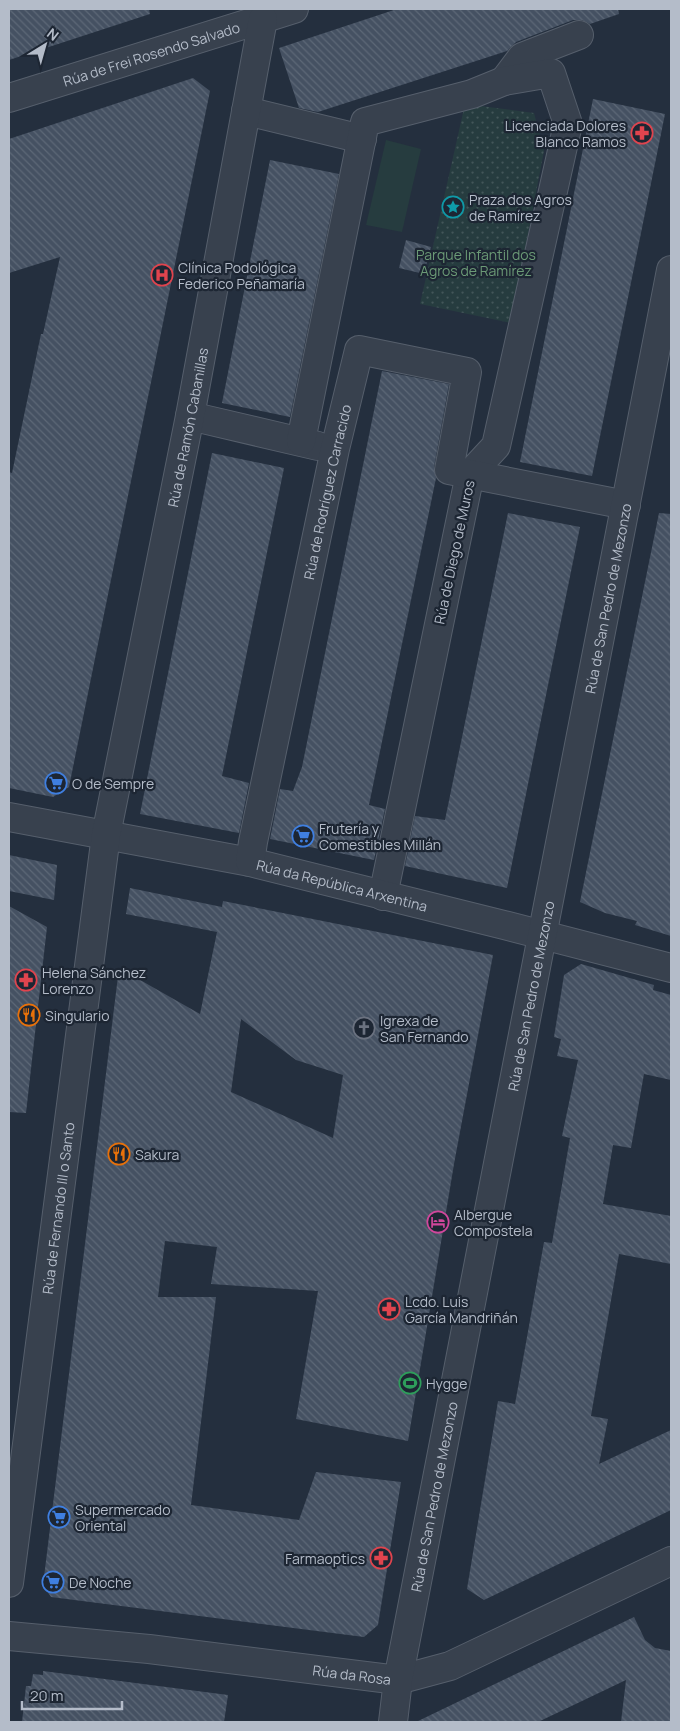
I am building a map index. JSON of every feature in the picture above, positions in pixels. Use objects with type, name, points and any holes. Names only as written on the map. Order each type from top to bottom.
[{"type":"street","name":"Rúa de Frei Rosendo Salvado","points":[[9,98],[294,9]]},
{"type":"street","name":"Rúa de Ramón Cabanillas","points":[[106,835],[190,416],[263,19]]},
{"type":"street","points":[[317,445],[366,122],[472,94],[504,81],[522,58],[579,36]]},
{"type":"street","name":"Rúa de Diego de Muros","points":[[383,896],[470,474],[496,446],[568,124],[551,73],[504,81]]},
{"type":"street","points":[[246,111],[362,139]]},
{"type":"street","name":"Rúa de San Pedro de Mezonzo","points":[[393,1722],[398,1680],[671,270]]},
{"type":"street","points":[[317,445],[338,334]]},
{"type":"street","name":"Rúa de Rodríguez Carracido","points":[[250,862],[317,445],[359,350],[467,372],[449,470],[470,474]]},
{"type":"street","points":[[481,388],[470,474],[626,505]]},
{"type":"street","points":[[190,416],[317,445]]},
{"type":"street","name":"Rúa da República Arxentina","points":[[9,817],[250,862],[671,968]]},
{"type":"street","name":"Rúa de Fernando III o Santo","points":[[9,1583],[106,835]]},
{"type":"street","name":"Rúa da Rosa","points":[[9,1636],[149,1648],[398,1680],[450,1666],[671,1560]]},
{"type":"green space","name":"Parque Infantil dos Agros de Ramírez","points":[[465,104],[534,113],[544,151],[511,323],[420,304]]},
{"type":"green space","points":[[386,140],[421,149],[402,232],[366,225]]},
{"type":"building","points":[[9,9],[149,9],[150,14],[9,60]]},
{"type":"building","points":[[397,9],[618,9],[619,14],[590,24],[582,20],[573,20],[516,42],[507,51],[318,112],[299,108],[279,48]]},
{"type":"building","points":[[193,78],[210,91],[69,787],[53,797],[9,788],[9,472],[12,473],[41,334],[43,334],[60,257],[9,273],[9,139]]},
{"type":"building","points":[[593,99],[665,114],[592,476],[520,462]]},
{"type":"building","points":[[270,160],[339,174],[290,417],[222,403]]},
{"type":"building","points":[[406,240],[431,247],[424,274],[399,268]]},
{"type":"building","points":[[382,371],[449,384],[434,467],[436,478],[369,805],[385,809],[374,860],[270,839],[280,789],[293,791],[302,767]]},
{"type":"building","points":[[212,453],[284,468],[222,776],[249,783],[239,833],[140,814]]},
{"type":"building","points":[[508,513],[580,527],[507,888],[405,866],[415,816],[445,820]]},
{"type":"building","points":[[659,513],[671,514],[671,936],[635,925],[637,921],[605,913],[580,902]]},
{"type":"building","points":[[9,855],[57,865],[54,900],[9,891]]},
{"type":"building","points":[[130,888],[222,907],[223,901],[493,955],[454,1164],[408,1441],[296,1419],[318,1291],[211,1284],[217,1247],[165,1241],[158,1297],[216,1297],[191,1505],[299,1520],[316,1472],[401,1482],[378,1625],[364,1637],[51,1597],[43,1585],[119,968],[200,1014],[217,932],[126,914]],"holes":[[[241,1019],[296,1060],[343,1075],[333,1138],[231,1092]]]},
{"type":"building","points":[[9,906],[47,927],[26,1113],[9,1112]]},
{"type":"building","points":[[581,964],[654,985],[653,990],[671,995],[671,1080],[644,1074],[631,1148],[613,1145],[603,1204],[671,1216],[671,1264],[619,1254],[591,1416],[608,1419],[599,1464],[671,1430],[671,1510],[484,1600],[467,1589],[498,1401],[515,1404],[544,1242],[552,1243],[570,1138],[562,1136],[578,1060],[557,1056],[561,1039],[554,1037],[564,975]]},
{"type":"building","points":[[634,1617],[645,1640],[655,1648],[671,1651],[671,1722],[621,1722],[626,1680],[538,1722],[416,1722]]},
{"type":"building","points":[[43,1671],[228,1695],[224,1722],[22,1722],[26,1686],[31,1686],[33,1674],[43,1675]]},
{"type":"place","name":"Licenciada Dolores Blanco Ramos","points":[[642,133]]},
{"type":"place","name":"Praza dos Agros de Ramírez","points":[[453,207]]},
{"type":"place","name":"Clínica Podológica Federico Peñamaría","points":[[162,275]]},
{"type":"place","name":"O de Sempre","points":[[56,783]]},
{"type":"place","name":"Frutería y Comestibles Millán","points":[[303,836]]},
{"type":"place","name":"Helena Sánchez Lorenzo","points":[[26,980]]},
{"type":"place","name":"Singulario","points":[[29,1015]]},
{"type":"place","name":"Igrexa de San Fernando","points":[[364,1028]]},
{"type":"place","name":"Sakura","points":[[119,1154]]},
{"type":"place","name":"Albergue Compostela","points":[[438,1222]]},
{"type":"place","name":"Lcdo. Luis García Mandriñán","points":[[389,1309]]},
{"type":"place","name":"Hygge","points":[[410,1383]]},
{"type":"place","name":"Supermercado Oriental","points":[[59,1517]]},
{"type":"place","name":"Farmaoptics","points":[[381,1558]]},
{"type":"place","name":"De Noche","points":[[53,1582]]}]
